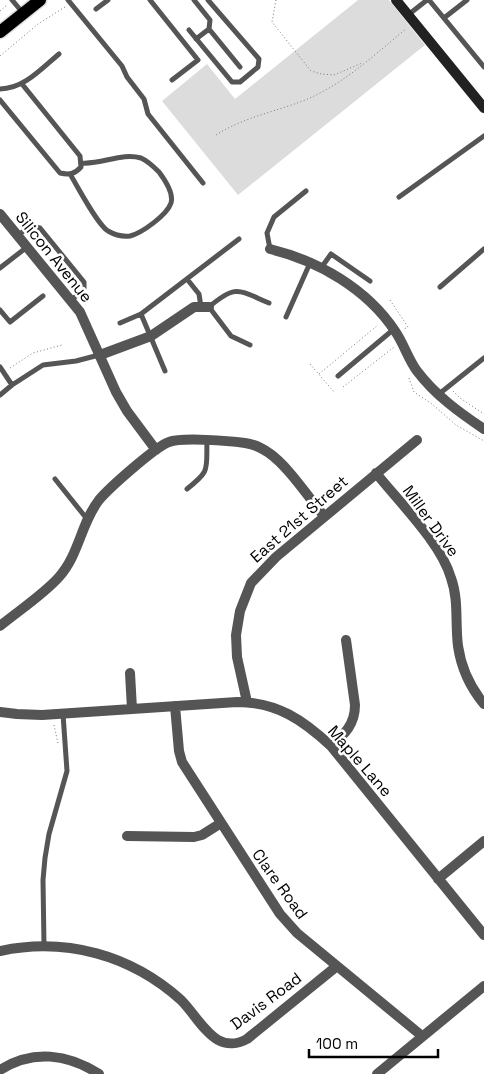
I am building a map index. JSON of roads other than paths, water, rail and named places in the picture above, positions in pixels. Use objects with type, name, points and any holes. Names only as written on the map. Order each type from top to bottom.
[{"type":"main road","points":[[0,32],[40,0]]},
{"type":"main road","points":[[397,0],[484,108]]},
{"type":"street","name":"Silicon Avenue","points":[[0,214],[85,321],[116,392],[127,411],[156,450]]},
{"type":"street","points":[[270,249],[321,268],[361,293],[386,318],[394,329],[418,372],[439,394],[484,429]]},
{"type":"street","points":[[100,355],[151,336],[194,307],[205,307]]},
{"type":"street","points":[[0,626],[58,578],[76,550],[88,519],[98,501],[111,487],[156,450],[169,442],[178,440],[246,443],[264,450],[279,461],[324,516]]},
{"type":"street","name":"East 21st Street","points":[[247,702],[236,646],[238,623],[246,592],[251,583],[265,566],[417,440]]},
{"type":"street","name":"Miller Drive","points":[[376,473],[433,543],[448,568],[457,600],[458,644],[462,664],[470,684],[484,704]]},
{"type":"street","points":[[331,746],[348,730],[355,714],[346,640]]},
{"type":"street","points":[[130,673],[132,709]]},
{"type":"street","name":"Maple Lane","points":[[0,712],[30,715],[63,714],[247,702],[267,706],[289,714],[312,729],[331,746],[484,935]]},
{"type":"street","name":"Clare Road","points":[[175,706],[179,751],[182,762],[280,914],[297,933],[422,1036]]},
{"type":"street","points":[[127,836],[194,837],[202,835],[221,823]]},
{"type":"street","points":[[438,878],[484,841]]},
{"type":"street","name":"Davis Road","points":[[0,950],[44,945],[88,950],[122,961],[170,990],[194,1013],[211,1035],[226,1043],[235,1044],[247,1039],[337,966]]},
{"type":"street","points":[[377,1074],[484,986]]},
{"type":"street","points":[[0,1070],[21,1060],[48,1056],[74,1060],[100,1074]]},
{"type":"lane","points":[[12,0],[23,14]]},
{"type":"lane","points":[[96,9],[108,0]]},
{"type":"lane","points":[[150,0],[198,60],[172,80]]},
{"type":"lane","points":[[194,0],[210,20],[209,29],[240,67]]},
{"type":"lane","points":[[189,30],[232,82],[240,82],[258,67],[259,60],[208,0]]},
{"type":"lane","points":[[411,18],[428,0],[484,68]]},
{"type":"lane","points":[[444,18],[467,0]]},
{"type":"lane","points":[[69,2],[122,66],[127,77],[144,98],[148,114],[203,183]]},
{"type":"lane","points":[[196,39],[209,29]]},
{"type":"lane","points":[[0,89],[14,88],[22,84],[59,54]]},
{"type":"lane","points":[[0,100],[60,173],[70,174],[77,172],[81,167],[80,156],[22,84]]},
{"type":"lane","points":[[399,197],[484,136]]},
{"type":"lane","points":[[70,174],[106,230],[118,236],[130,236],[144,229],[161,217],[170,205],[172,197],[162,176],[142,158],[128,157],[90,164],[81,163]]},
{"type":"lane","points":[[270,249],[267,233],[274,217],[306,190]]},
{"type":"lane","points":[[18,235],[31,226],[40,228],[84,282],[84,288],[71,301]]},
{"type":"lane","points":[[120,323],[141,314],[239,239]]},
{"type":"lane","points":[[0,268],[27,247]]},
{"type":"lane","points":[[440,287],[484,249]]},
{"type":"lane","points":[[321,268],[331,254],[370,281]]},
{"type":"lane","points":[[286,317],[310,263]]},
{"type":"lane","points":[[187,279],[199,294],[205,307],[231,336],[250,345]]},
{"type":"lane","points":[[205,307],[231,291],[243,292],[269,303]]},
{"type":"lane","points":[[0,310],[10,322],[42,296]]},
{"type":"lane","points":[[141,314],[165,371]]},
{"type":"lane","points":[[338,376],[394,329]]},
{"type":"lane","points":[[0,394],[43,365],[76,361],[100,355]]},
{"type":"lane","points":[[439,394],[484,358]]},
{"type":"lane","points":[[0,367],[12,385]]},
{"type":"lane","points":[[187,489],[204,475],[206,470],[207,441]]},
{"type":"lane","points":[[55,479],[88,519]]},
{"type":"lane","points":[[44,945],[43,880],[45,858],[49,834],[67,771],[63,714]]}]
